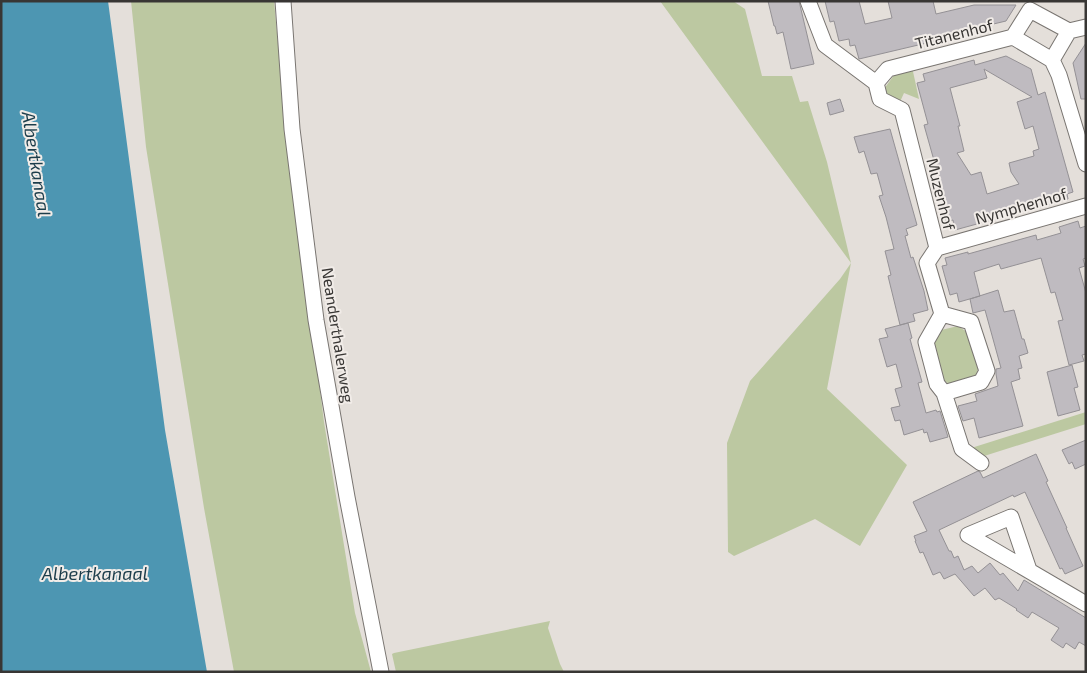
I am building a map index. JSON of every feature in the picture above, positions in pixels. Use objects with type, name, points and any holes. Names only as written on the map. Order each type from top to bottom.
[{"type":"street","name":"Neanderthalerweg","points":[[283,1],[292,129],[316,320],[347,497],[381,672]]},
{"type":"street","points":[[808,1],[825,45],[876,82]]},
{"type":"street","points":[[1013,37],[1029,5],[1069,31],[1086,27]]},
{"type":"street","points":[[1069,31],[1052,60],[1086,164]]},
{"type":"street","name":"Titanenhof","points":[[876,82],[888,69],[1013,37],[1052,60]]},
{"type":"street","name":"Muzenhof","points":[[876,82],[880,98],[902,110],[937,248],[927,263],[942,314]]},
{"type":"street","name":"Nymphenhof","points":[[937,248],[1086,206]]},
{"type":"street","points":[[944,393],[982,382],[987,371],[971,322],[942,314],[926,342],[937,384],[944,393],[962,449],[981,463]]},
{"type":"street","points":[[1029,570],[1086,604]]},
{"type":"green space","points":[[131,1],[274,1],[291,182],[324,422],[355,613],[371,672],[234,672],[204,508],[146,147]]},
{"type":"green space","points":[[660,1],[733,1],[745,9],[762,76],[792,76],[800,102],[808,101],[827,162],[851,263]]},
{"type":"green space","points":[[912,67],[919,99],[904,93],[899,104],[886,99],[884,89],[897,71]]},
{"type":"green space","points":[[851,263],[827,389],[907,465],[860,546],[815,519],[734,556],[728,552],[727,443],[750,381],[840,279]]},
{"type":"green space","points":[[958,326],[967,332],[978,369],[976,375],[949,384],[941,378],[932,342],[937,331]]},
{"type":"green space","points":[[1086,412],[1086,424],[981,457],[968,449]]},
{"type":"green space","points":[[550,621],[548,628],[564,672],[396,672],[392,654],[394,653]]},
{"type":"water","name":"Albertkanaal","points":[[1,1],[108,1],[165,430],[207,672],[1,672]]},
{"type":"building","points":[[768,1],[799,1],[814,64],[791,69],[783,32],[777,34]]},
{"type":"building","points":[[825,1],[859,1],[865,24],[892,18],[888,1],[933,1],[936,14],[974,5],[1016,5],[1006,21],[985,26],[986,29],[859,59],[855,45],[850,46],[849,39],[839,41],[834,21],[830,22]]},
{"type":"building","points":[[1086,43],[1086,99],[1081,99],[1073,63]]},
{"type":"building","points":[[1006,56],[1031,69],[1038,95],[1045,92],[1073,192],[1067,194],[1068,199],[955,230],[953,220],[946,222],[941,204],[946,203],[924,125],[928,124],[917,83],[925,81],[923,74],[974,60],[975,65]],"holes":[[[984,69],[1032,97],[1017,102],[1025,129],[1033,126],[1039,149],[1033,151],[1034,156],[1009,163],[1011,172],[1019,184],[987,194],[981,172],[971,175],[957,153],[964,151],[958,126],[960,126],[950,88],[987,78]]]},
{"type":"building","points":[[840,99],[844,111],[830,115],[827,103]]},
{"type":"building","points":[[890,129],[917,225],[906,229],[908,235],[905,236],[911,258],[913,257],[924,291],[928,310],[913,314],[915,321],[900,325],[888,276],[891,275],[885,251],[894,249],[879,196],[883,195],[877,173],[871,174],[864,151],[859,153],[854,137]]},
{"type":"building","points":[[1078,221],[1080,228],[1086,226],[1086,258],[1083,259],[1085,266],[1079,268],[1086,293],[1086,354],[1082,355],[1084,361],[1069,365],[1058,321],[1063,320],[1055,292],[1051,293],[1041,258],[1001,269],[999,264],[974,272],[980,296],[959,302],[957,293],[950,295],[942,266],[947,265],[945,258],[968,252],[968,254],[1036,235],[1037,240],[1061,233],[1059,227]]},
{"type":"building","points":[[998,290],[1004,312],[1014,310],[1028,353],[1019,356],[1022,368],[1018,369],[1020,379],[1011,382],[1023,426],[979,438],[974,418],[963,421],[958,406],[977,401],[975,394],[998,386],[996,369],[1001,368],[985,310],[973,313],[970,299]]},
{"type":"building","points":[[908,323],[912,338],[910,339],[922,382],[918,383],[926,413],[936,410],[937,412],[940,411],[948,437],[930,442],[927,432],[924,433],[923,429],[904,435],[900,420],[895,421],[891,408],[900,406],[895,389],[902,387],[896,364],[887,367],[879,339],[888,337],[885,329]]},
{"type":"building","points":[[1072,365],[1078,387],[1074,388],[1080,410],[1058,416],[1047,372]]},
{"type":"building","points":[[1086,440],[1086,464],[1075,469],[1072,462],[1069,464],[1062,450]]},
{"type":"building","points":[[1036,454],[1048,481],[1046,482],[1083,566],[1065,574],[1062,568],[1060,569],[1025,492],[1014,497],[1013,495],[939,530],[949,551],[951,551],[954,558],[958,556],[964,570],[972,566],[978,573],[990,563],[1000,575],[1003,573],[1018,591],[1024,580],[1086,618],[1086,646],[1079,642],[1075,649],[1066,643],[1063,648],[1051,640],[1059,628],[1032,612],[1028,618],[999,598],[995,600],[985,588],[974,596],[955,574],[944,579],[940,572],[933,575],[923,552],[920,553],[914,536],[927,531],[913,502],[978,471],[983,478]]}]
